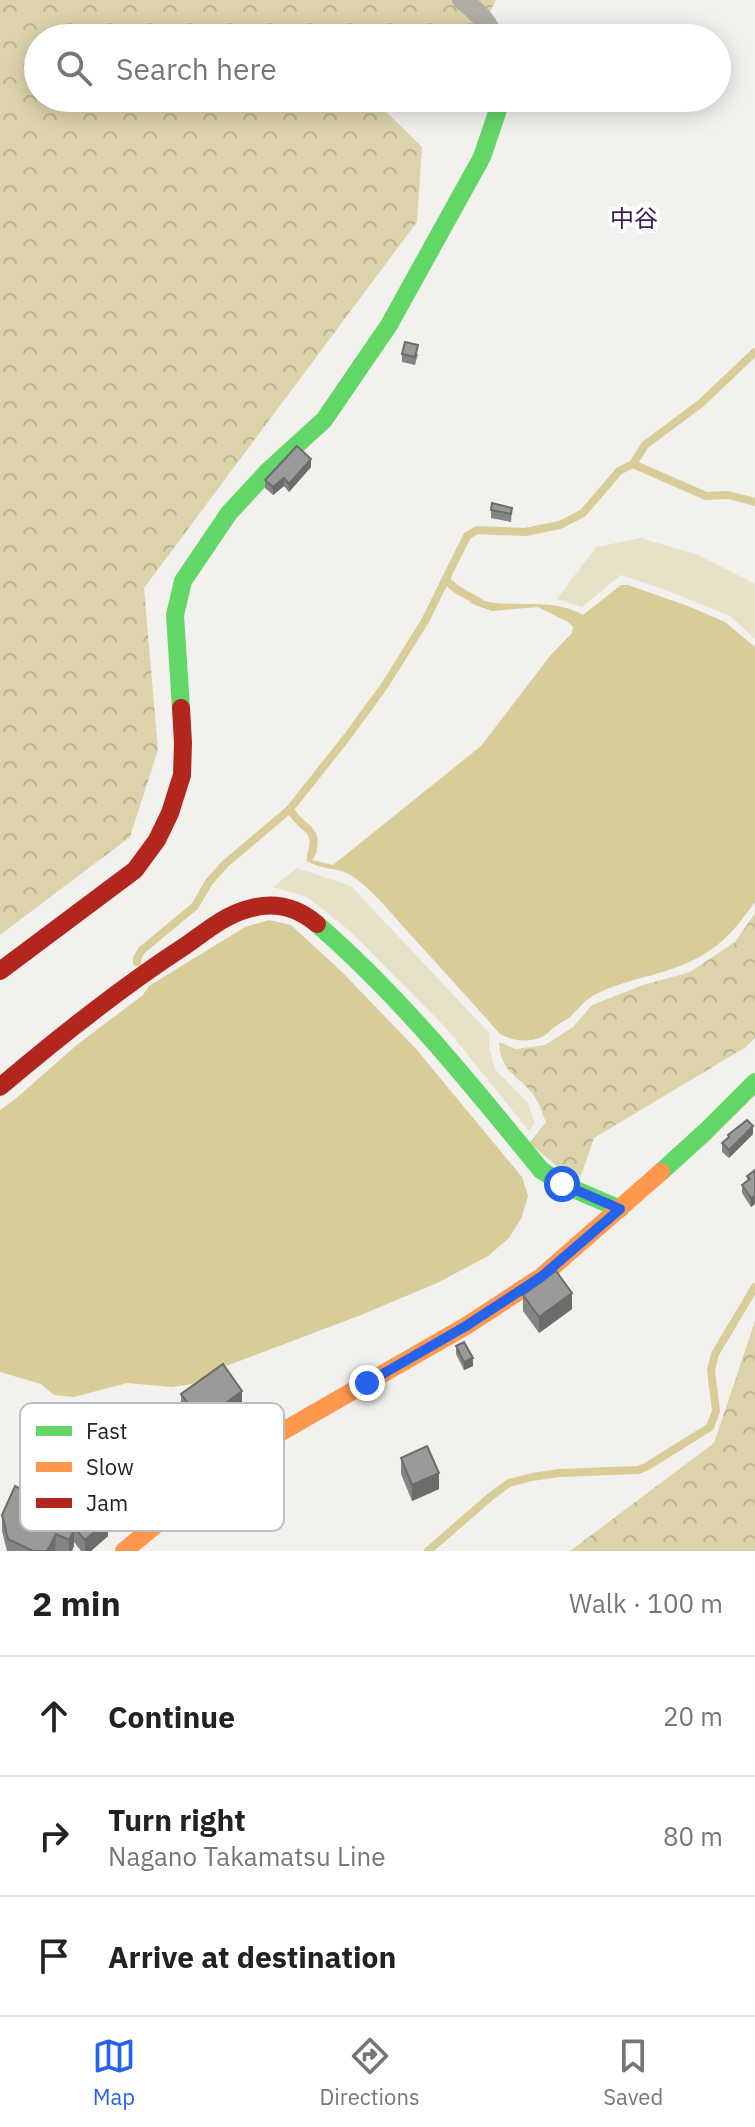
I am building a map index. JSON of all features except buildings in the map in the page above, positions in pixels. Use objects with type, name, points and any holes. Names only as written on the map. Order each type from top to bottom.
[{"type":"street","points":[[462,0],[486,24]]},
{"type":"street","points":[[0,971],[135,870],[157,840],[170,813],[182,775],[175,615],[183,581],[229,513],[267,472],[324,420],[389,325],[482,157],[499,112]]},
{"type":"street","points":[[0,1087],[145,972],[223,921],[249,908],[283,906],[295,909],[320,927],[364,967],[442,1048],[541,1170],[562,1184],[620,1209]]},
{"type":"street","points":[[284,1430],[466,1326],[541,1277],[705,1132],[755,1082]]},
{"type":"street","points":[[124,1551],[148,1531]]},
{"type":"shaded area","points":[[641,538],[698,555],[755,584],[755,639],[730,616],[621,575],[582,607],[557,599],[596,547]]},
{"type":"shaded area","points":[[621,585],[688,606],[725,622],[755,647],[755,902],[729,935],[696,959],[590,997],[544,1036],[526,1041],[515,1040],[500,1034],[367,887],[347,873],[306,860],[313,848],[317,851],[312,860],[333,865],[481,746],[550,656],[572,633],[573,627],[568,622],[538,607],[492,611],[470,603],[471,598],[495,603],[551,605],[583,615]]},
{"type":"shaded area","points":[[297,868],[351,886],[490,1034],[489,1046],[495,1069],[527,1102],[535,1123],[529,1131],[446,1028],[350,931],[307,897],[273,887]]},
{"type":"shaded area","points":[[269,920],[291,925],[343,973],[417,1050],[522,1177],[528,1196],[521,1219],[509,1238],[488,1256],[437,1283],[226,1366],[192,1384],[172,1387],[127,1383],[74,1397],[54,1395],[41,1384],[0,1372],[0,1110],[78,1044],[143,995],[149,986],[245,927]]},
{"type":"green space","points":[[0,0],[496,0],[483,24],[24,24],[24,112],[386,112],[422,147],[417,222],[144,588],[158,750],[130,837],[0,935]]},
{"type":"green space","points":[[755,913],[755,1038],[746,1047],[594,1138],[581,1176],[557,1166],[529,1143],[546,1122],[534,1096],[502,1060],[499,1042],[516,1049],[545,1045],[573,1027],[592,1005],[643,985],[690,972],[735,942]]},
{"type":"green space","points":[[755,1321],[755,1551],[570,1551],[714,1443]]},
{"type":"waterway","points":[[633,464],[645,445],[700,404],[755,352]]},
{"type":"waterway","points":[[137,962],[142,950],[195,906],[209,882],[225,864],[290,809],[347,737],[385,685],[425,621],[467,536],[477,530],[525,532],[560,525],[583,513],[619,471],[633,464],[706,496],[728,495],[755,502]]},
{"type":"waterway","points":[[446,580],[479,602]]},
{"type":"waterway","points":[[290,809],[312,834],[311,855]]},
{"type":"waterway","points":[[428,1551],[509,1483],[559,1473],[638,1470],[710,1427],[716,1411],[711,1370],[715,1354],[755,1287]]},
{"type":"traffic: fast","points":[[181,708],[175,615],[183,581],[229,513],[267,472],[324,420],[389,325],[482,157],[497,112]]},
{"type":"traffic: fast","points":[[317,924],[406,1011],[541,1170],[562,1184],[620,1209]]},
{"type":"traffic: fast","points":[[661,1172],[755,1082]]},
{"type":"traffic: slow","points":[[284,1430],[466,1326],[541,1277],[661,1172]]},
{"type":"traffic: slow","points":[[124,1551],[148,1531]]},
{"type":"traffic: jam","points":[[0,971],[135,870],[157,840],[170,813],[182,775],[181,708]]},
{"type":"traffic: jam","points":[[0,1087],[113,996],[231,915],[258,907],[276,906],[301,913],[317,924]]},
{"type":"district","name":"中谷","points":[[634,219]]},
{"type":"route","points":[[367,1383],[466,1326],[541,1277],[620,1209],[562,1184]]}]
